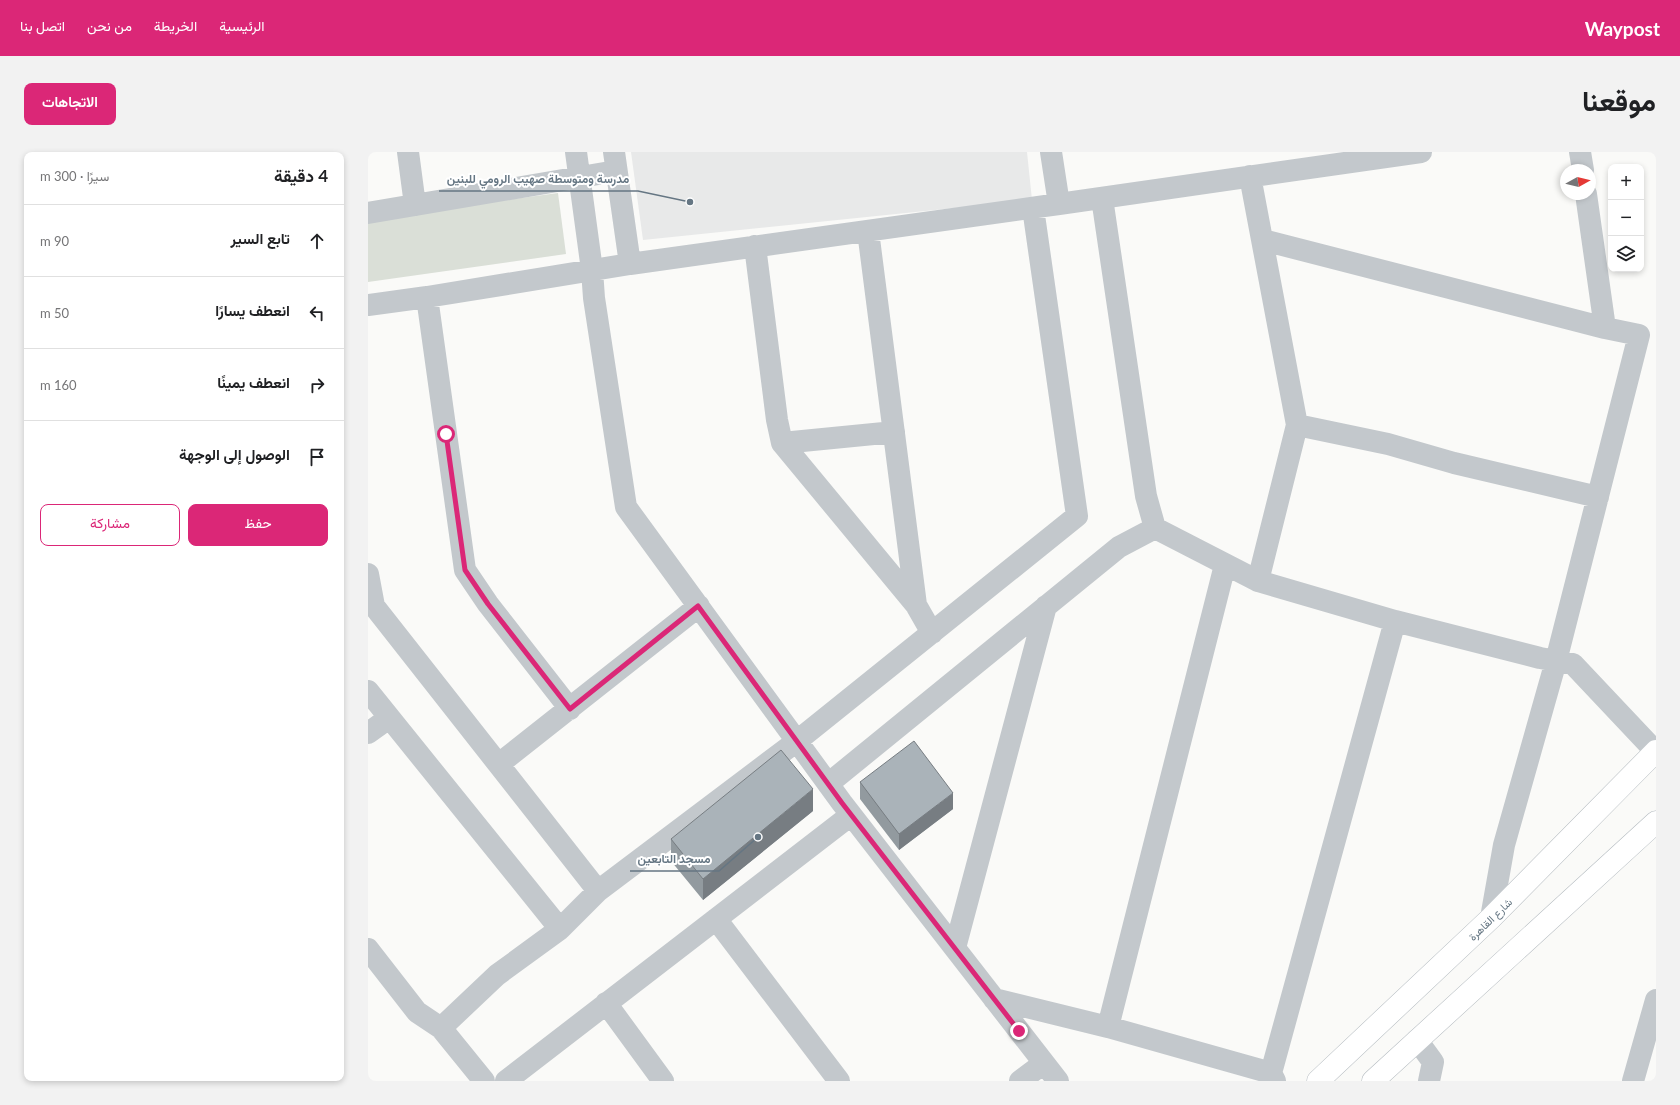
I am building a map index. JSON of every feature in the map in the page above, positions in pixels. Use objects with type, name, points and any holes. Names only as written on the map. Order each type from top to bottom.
[{"type":"main road","name":"شارع القاهرة","points":[[1318,1081],[1491,918],[1656,752]]},
{"type":"main road","points":[[1373,1081],[1656,822]]},
{"type":"street","points":[[408,152],[415,205]]},
{"type":"street","points":[[576,152],[592,270],[594,298],[626,507],[851,815],[1058,1081]]},
{"type":"street","points":[[1051,152],[1059,204]]},
{"type":"street","points":[[368,304],[427,297],[630,264],[1421,152]]},
{"type":"street","points":[[1580,152],[1582,164]]},
{"type":"street","points":[[368,212],[580,177],[615,161],[630,264]]},
{"type":"street","points":[[1250,176],[1297,425],[1258,581]]},
{"type":"street","points":[[1102,198],[1146,496],[1155,528],[1258,581],[1395,621],[1573,664],[1656,752]]},
{"type":"street","points":[[1587,200],[1605,328]]},
{"type":"street","points":[[441,1028],[498,975],[560,929],[598,891],[797,741],[1077,516],[1033,208]]},
{"type":"street","points":[[868,231],[916,605]]},
{"type":"street","points":[[1263,240],[1605,328],[1639,335],[1556,661],[1504,845],[1491,918]]},
{"type":"street","points":[[755,246],[777,420],[782,443],[916,605],[932,633]]},
{"type":"street","points":[[427,297],[465,570],[488,604],[570,709]]},
{"type":"street","points":[[1297,425],[1388,444],[1454,463],[1598,497]]},
{"type":"street","points":[[782,443],[894,432]]},
{"type":"street","points":[[828,784],[1119,547],[1155,528]]},
{"type":"street","points":[[1108,1027],[1225,565]]},
{"type":"street","points":[[368,574],[374,606],[598,891]]},
{"type":"street","points":[[499,764],[698,606]]},
{"type":"street","points":[[955,948],[1046,606]]},
{"type":"street","points":[[994,999],[1108,1027],[1273,1077],[1395,621]]},
{"type":"street","points":[[368,690],[560,929]]},
{"type":"street","points":[[368,733],[389,718]]},
{"type":"street","points":[[506,1081],[851,815]]},
{"type":"street","points":[[716,919],[839,1081]]},
{"type":"street","points":[[368,949],[417,1012],[441,1028],[484,1081]]},
{"type":"street","points":[[1633,1081],[1656,1000]]},
{"type":"street","points":[[606,1003],[663,1081]]},
{"type":"street","points":[[1417,1040],[1432,1062],[1429,1081]]},
{"type":"street","points":[[1020,1081],[1044,1063]]},
{"type":"shaded area","points":[[631,152],[1027,152],[1032,200],[643,240]]},
{"type":"shaded area","points":[[558,193],[566,254],[368,282],[368,219]]},
{"type":"building","points":[[914,741],[953,793],[899,834],[860,782]]},
{"type":"building","points":[[781,750],[813,789],[703,879],[671,839]]},
{"type":"place","name":"مدرسة ومتوسطة صهيب الرومي للبنين","points":[[690,202]]},
{"type":"place","name":"مسجد التابعين","points":[[758,837]]},
{"type":"route","points":[[446,434],[465,570],[488,604],[570,709],[698,606],[842,803],[1019,1031]]}]
